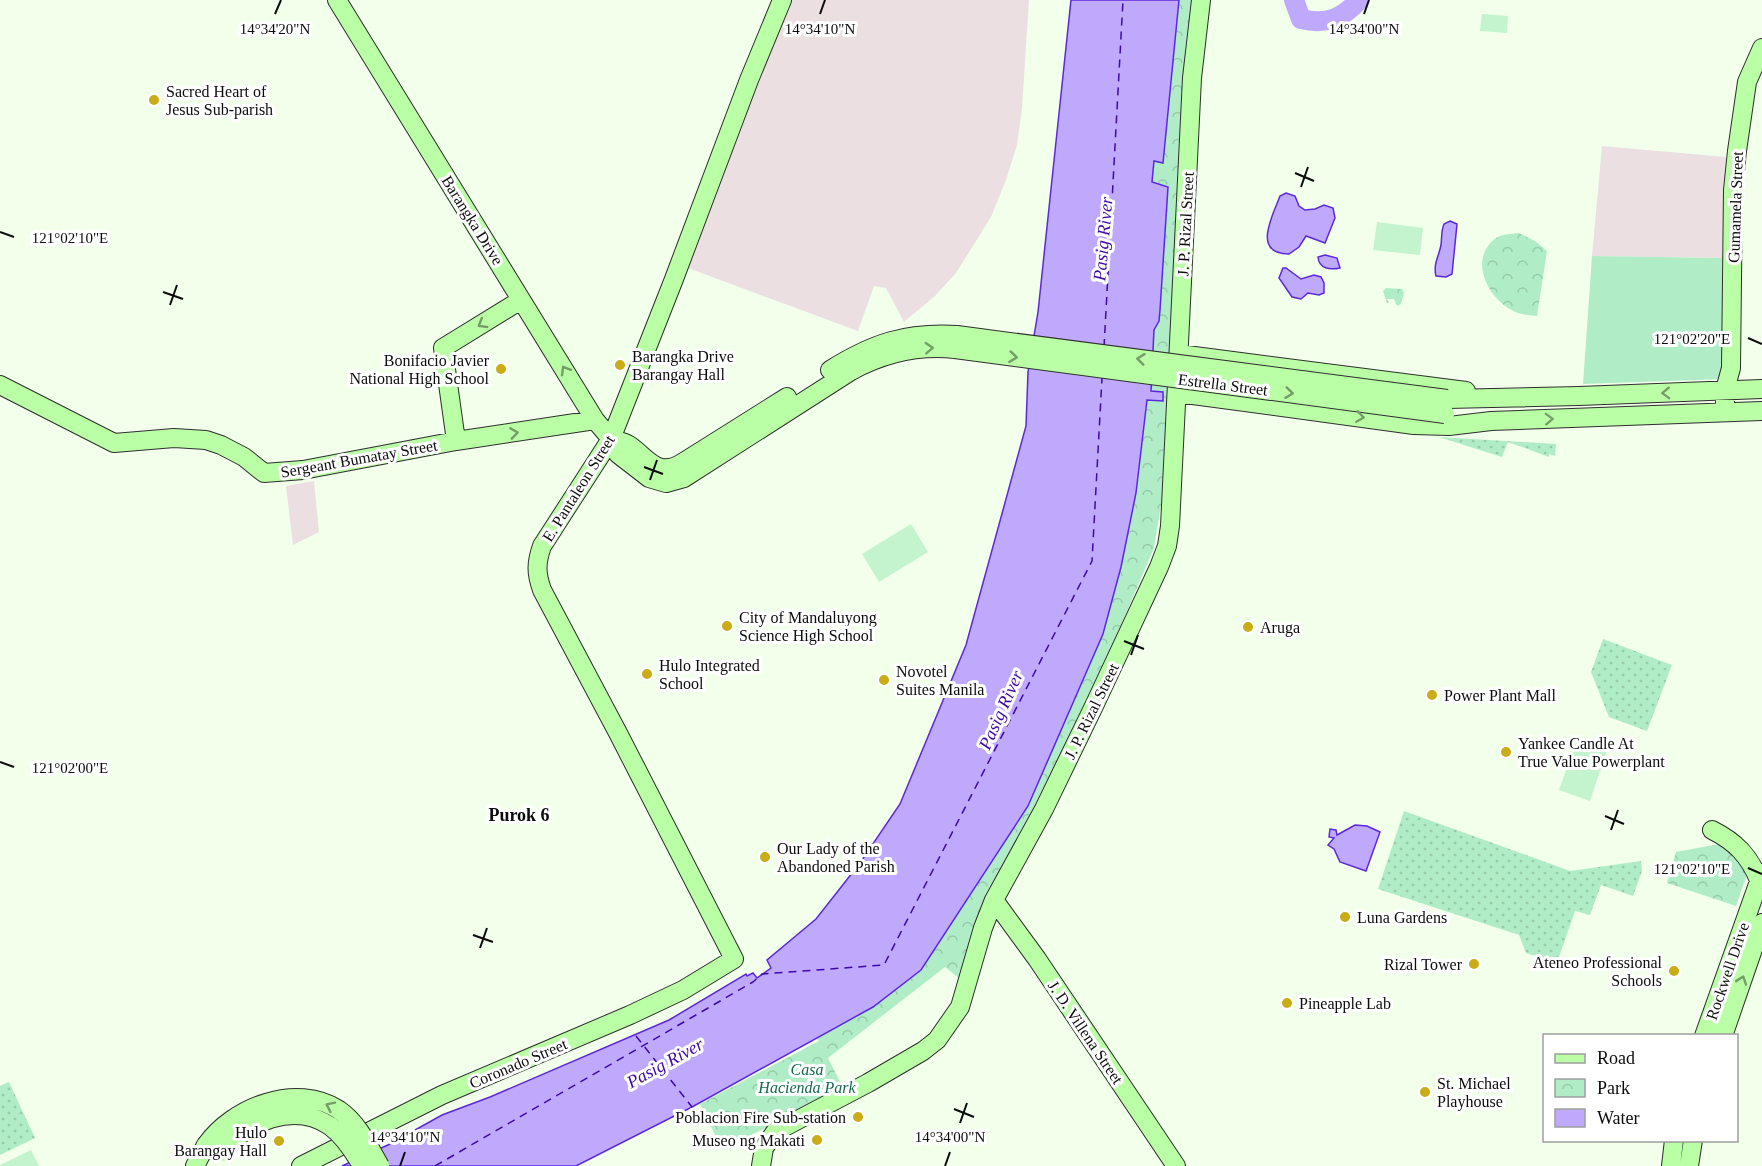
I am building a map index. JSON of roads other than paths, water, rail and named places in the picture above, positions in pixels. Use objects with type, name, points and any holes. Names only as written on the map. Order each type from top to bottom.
[{"type":"main road","name":"Barangka Drive","points":[[337,0],[595,420],[611,439],[618,454],[649,478],[666,483],[677,481],[868,362],[907,350],[937,348],[956,342]]},
{"type":"main road","name":"E. Pantaleon Street","points":[[734,959],[542,590],[536,573],[536,563],[542,546],[611,439],[782,0]]},
{"type":"main road","name":"J. P. Rizal Street","points":[[761,1166],[764,1148],[775,1132],[923,1052],[937,1040],[960,1007],[983,928],[994,900],[1069,758],[1167,546],[1178,393],[1192,78],[1202,4]]},
{"type":"main road","name":"Gumamela Street","points":[[1733,412],[1731,371],[1733,190],[1747,82],[1762,48]]},
{"type":"main road","points":[[456,441],[443,348],[521,300]]},
{"type":"main road","name":"Estrella Street","points":[[956,342],[1450,407]]},
{"type":"main road","name":"Estrella Street","points":[[1179,354],[1264,366],[1450,407],[1491,421],[1762,411]]},
{"type":"main road","points":[[1264,366],[1257,379],[1256,388],[1258,396],[1268,404]]},
{"type":"main road","name":"Sergeant Bumatay Street","points":[[0,385],[114,443],[174,438],[206,440],[244,457],[264,473],[303,470],[456,441],[595,420]]},
{"type":"main road","name":"Estrella Street","points":[[1178,393],[1414,425],[1450,407],[1492,398],[1762,389]]},
{"type":"main road","points":[[1712,830],[1728,838],[1742,850],[1761,877]]},
{"type":"main road","name":"Rockwell Drive","points":[[1704,1034],[1761,877]]},
{"type":"main road","name":"J. D. Villena Street","points":[[994,900],[1037,959],[1176,1166]]},
{"type":"main road","name":"Rockwell Drive","points":[[1724,1034],[1762,923]]},
{"type":"main road","name":"Coronado Street","points":[[302,1166],[442,1095],[683,990],[734,959]]},
{"type":"main road","points":[[216,1154],[216,1131],[247,1110],[286,1098],[312,1099],[338,1109],[349,1118],[368,1144],[380,1166]]},
{"type":"main road","points":[[196,1165],[216,1154],[231,1140],[254,1125],[284,1116],[299,1115],[319,1120],[339,1133],[362,1166]]},
{"type":"main road","points":[[771,1166],[788,1125]]},
{"type":"main road","points":[[1671,1166],[1674,1142]]},
{"type":"main road","points":[[1689,1166],[1693,1142]]},
{"type":"water","name":"Pasig River","points":[[1071,0],[1179,0],[1163,163],[1154,161],[1152,182],[1168,187],[1160,310],[1159,321],[1154,330],[1151,391],[1163,392],[1163,401],[1147,400],[1136,493],[1121,567],[1103,634],[1028,806],[921,970],[873,1007],[692,1107],[576,1166],[342,1166],[390,1144],[442,1115],[490,1097],[669,1020],[746,974],[747,976],[753,973],[757,978],[771,968],[767,960],[816,919],[860,863],[900,804],[966,645],[1026,426],[1028,372],[1038,312]]},
{"type":"water","points":[[1286,193],[1295,196],[1299,206],[1305,210],[1324,205],[1333,208],[1335,218],[1325,243],[1306,236],[1299,247],[1289,254],[1277,252],[1271,248],[1268,241],[1270,223],[1280,196]]},
{"type":"water","points":[[1450,221],[1457,224],[1452,274],[1446,277],[1436,276],[1442,229],[1444,224]]},
{"type":"water","points":[[1325,255],[1337,258],[1340,268],[1329,269],[1320,264],[1318,257]]},
{"type":"water","points":[[1283,268],[1301,279],[1314,275],[1321,277],[1324,283],[1324,293],[1319,295],[1308,293],[1301,299],[1292,297],[1279,278]]},
{"type":"water","points":[[1355,825],[1367,826],[1380,832],[1366,871],[1340,862],[1334,849],[1328,845],[1334,838],[1329,837],[1330,829],[1336,830],[1337,835]]},
{"type":"waterway","points":[[1294,0],[1301,19],[1310,21],[1333,19],[1346,12],[1359,0]]},
{"type":"place","name":"Sacred Heart of Jesus Sub-parish","points":[[154,100]]},
{"type":"place","name":"Barangka Drive Barangay Hall","points":[[620,365]]},
{"type":"place","name":"Bonifacio Javier National High School","points":[[501,369]]},
{"type":"place","name":"City of Mandaluyong Science High School","points":[[727,626]]},
{"type":"place","name":"Aruga","points":[[1248,627]]},
{"type":"place","name":"Hulo Integrated School","points":[[647,674]]},
{"type":"place","name":"Novotel Suites Manila","points":[[884,680]]},
{"type":"place","name":"Power Plant Mall","points":[[1432,695]]},
{"type":"place","name":"Yankee Candle At True Value Powerplant","points":[[1506,752]]},
{"type":"place","name":"Our Lady of the Abandoned Parish","points":[[765,857]]},
{"type":"place","name":"Luna Gardens","points":[[1345,917]]},
{"type":"place","name":"Rizal Tower","points":[[1474,964]]},
{"type":"place","name":"Ateneo Professional Schools","points":[[1674,971]]},
{"type":"place","name":"Pineapple Lab","points":[[1287,1003]]},
{"type":"place","name":"St. Michael Playhouse","points":[[1425,1092]]},
{"type":"place","name":"Poblacion Fire Sub-station","points":[[858,1117]]},
{"type":"place","name":"Museo ng Makati","points":[[817,1140]]},
{"type":"place","name":"Hulo Barangay Hall","points":[[279,1141]]},
{"type":"district","name":"Purok 6","points":[[519,815]]},
{"type":"park label","name":"Casa Hacienda Park","points":[[807,1078]]}]
